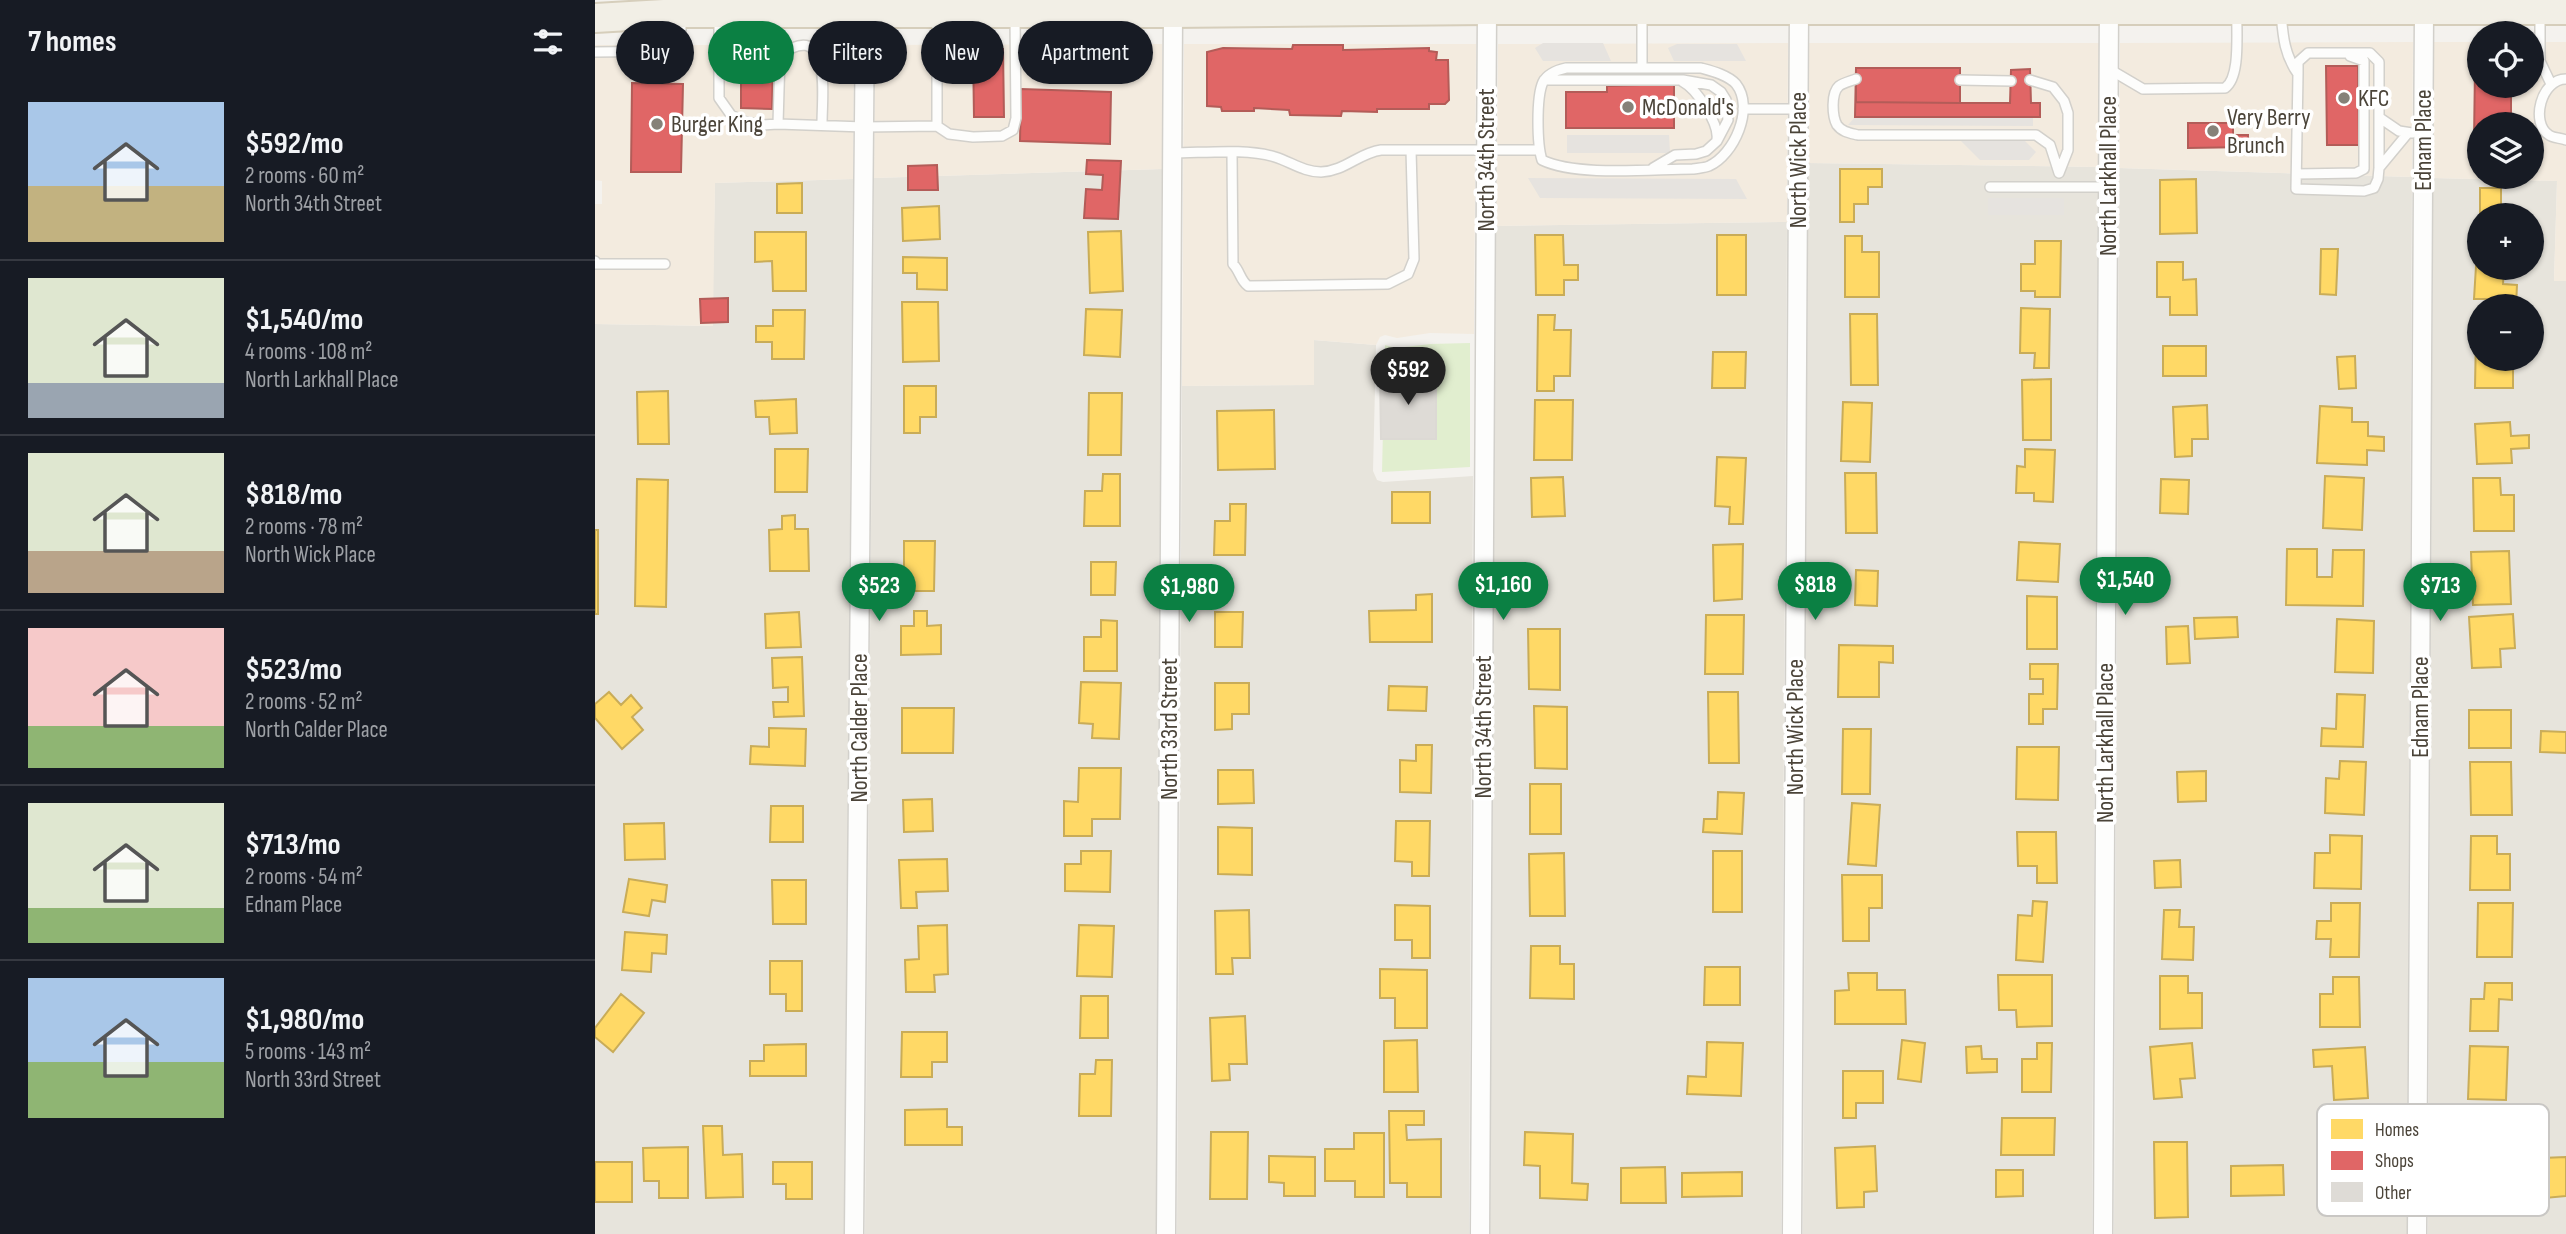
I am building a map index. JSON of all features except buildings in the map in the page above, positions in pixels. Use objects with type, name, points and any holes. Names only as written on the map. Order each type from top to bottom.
[{"type":"main road","points":[[595,18],[868,6],[937,13],[1173,13],[1498,5],[1642,10],[2109,5],[2237,11],[2432,6],[2553,10]]},
{"type":"street","name":"North 34th Street","points":[[1480,1234],[1486,150],[1498,5]]},
{"type":"street","name":"North Larkhall Place","points":[[2103,1234],[2109,5]]},
{"type":"street","name":"North Calder Place","points":[[855,1234],[864,127],[868,6]]},
{"type":"street","name":"Ednam Place","points":[[2417,1104],[2415,133],[2432,6]]},
{"type":"street","name":"North Wick Place","points":[[1792,1234],[1798,10]]},
{"type":"street","name":"North 33rd Street","points":[[1166,1234],[1173,13]]},
{"type":"street","name":"Ednam Place","points":[[2417,1216],[2417,1234]]},
{"type":"lane","points":[[1642,10],[1642,68]]},
{"type":"lane","points":[[2551,84],[2540,61],[2553,10]]},
{"type":"lane","points":[[2109,69],[2143,89],[2225,88],[2231,84],[2236,66],[2237,11]]},
{"type":"lane","points":[[2281,11],[2288,61],[2298,74]]},
{"type":"lane","points":[[595,52],[681,51],[681,13]]},
{"type":"lane","points":[[937,13],[937,126]]},
{"type":"lane","points":[[719,14],[719,98],[731,115],[743,121],[760,125],[937,126],[949,134],[1003,136],[1013,130],[1017,104],[1015,13]]},
{"type":"lane","points":[[778,124],[780,55],[792,47],[810,47],[818,54],[822,64],[822,124]]},
{"type":"lane","points":[[2308,53],[2340,53],[2370,54],[2379,62],[2378,179],[2374,188],[2364,191],[2296,189],[2298,62],[2308,53]]},
{"type":"lane","points":[[2297,174],[2356,173],[2364,169],[2364,61],[2340,53]]},
{"type":"lane","points":[[1566,68],[1642,68],[1701,68],[1713,71],[1737,85],[1743,109],[1740,128],[1723,157],[1709,166],[1693,169],[1576,170],[1542,160],[1539,150],[1540,92],[1544,80],[1554,71],[1566,68]]},
{"type":"lane","points":[[1856,79],[1839,85],[1834,94],[1834,116],[1843,132],[1858,135],[2036,135],[2050,145],[2059,173],[2059,187]]},
{"type":"lane","points":[[2566,79],[2551,84],[2540,100],[2541,125],[2549,135],[2566,140]]},
{"type":"lane","points":[[1544,80],[1680,80],[1711,85],[1721,92],[1726,100],[1728,120],[1717,141],[1706,151],[1696,155],[1675,155],[1652,169]]},
{"type":"lane","points":[[1680,80],[1692,88],[1716,124],[1717,141]]},
{"type":"lane","points":[[1960,80],[2011,81]]},
{"type":"lane","points":[[2030,80],[2053,87],[2064,101],[2068,113],[2068,150],[2059,173]]},
{"type":"lane","points":[[1743,109],[1798,109]]},
{"type":"lane","points":[[2380,118],[2399,131],[2415,133]]},
{"type":"lane","points":[[2379,167],[2415,133]]},
{"type":"lane","points":[[1231,153],[1233,264],[1239,269],[1242,282],[1248,286],[1388,284],[1408,274],[1414,258],[1411,150]]},
{"type":"lane","points":[[1173,153],[1231,153],[1275,157],[1300,168],[1322,172],[1349,165],[1367,152],[1539,150]]},
{"type":"lane","points":[[1990,187],[2108,187]]},
{"type":"lane","points":[[595,261],[596,264],[666,264]]},
{"type":"shaded area","points":[[2413,42],[2412,177],[2119,168],[2120,43]]},
{"type":"shaded area","points":[[2434,42],[2467,42],[2467,98],[2544,98],[2544,42],[2566,42],[2566,281],[2554,281],[2557,181],[2544,181],[2544,112],[2467,112],[2467,179],[2433,178]]},
{"type":"shaded area","points":[[1543,43],[1603,43],[1611,61],[1543,61],[1535,48]]},
{"type":"shaded area","points":[[1788,43],[1787,222],[1496,226],[1498,44]]},
{"type":"shaded area","points":[[1809,43],[2099,43],[2098,167],[1808,163]]},
{"type":"shaded area","points":[[1153,44],[1162,44],[1162,169],[874,178],[875,84],[907,84],[907,45],[921,45],[921,84],[1004,84],[1004,45],[1018,45],[1018,84],[1153,84]]},
{"type":"shaded area","points":[[1184,44],[1476,44],[1474,334],[1430,333],[1397,338],[1385,335],[1380,337],[1376,345],[1314,340],[1314,385],[1182,386]]},
{"type":"shaded area","points":[[1677,44],[1737,44],[1746,61],[1674,61],[1668,48]]},
{"type":"shaded area","points":[[595,45],[616,45],[616,84],[694,84],[694,45],[708,45],[708,84],[794,84],[794,45],[808,45],[808,84],[854,84],[853,179],[715,183],[713,326],[595,324],[595,204],[602,204],[602,181],[595,180]]},
{"type":"shaded area","points":[[1855,117],[2033,117],[2033,126],[1848,125]]},
{"type":"shaded area","points":[[1567,135],[1669,135],[1670,153],[1567,153]]},
{"type":"shaded area","points":[[1961,141],[2025,141],[2036,152],[2029,160],[1980,160]]},
{"type":"shaded area","points":[[1808,163],[2098,167],[2092,1234],[1803,1234]]},
{"type":"shaded area","points":[[2119,168],[2412,177],[2408,1104],[2317,1104],[2317,1216],[2407,1216],[2407,1234],[2114,1234]]},
{"type":"shaded area","points":[[1162,169],[1156,1234],[865,1234],[874,178]]},
{"type":"shaded area","points":[[1528,178],[1736,179],[1747,199],[1540,198]]},
{"type":"shaded area","points":[[2433,178],[2467,179],[2467,189],[2544,189],[2544,181],[2557,181],[2554,281],[2566,281],[2566,1234],[2428,1234],[2428,1216],[2549,1216],[2549,1104],[2429,1104]]},
{"type":"shaded area","points":[[853,179],[844,1234],[595,1234],[595,324],[712,326],[715,183]]},
{"type":"shaded area","points":[[1988,198],[2064,198],[2064,215],[1988,215]]},
{"type":"shaded area","points":[[1787,222],[1781,1234],[1490,1234],[1496,226]]},
{"type":"shaded area","points":[[1313,340],[1376,345],[1373,471],[1377,480],[1383,482],[1473,476],[1469,1234],[1177,1234],[1182,386],[1313,385]]},
{"type":"green space","points":[[1470,343],[1470,467],[1382,472],[1385,345],[1396,348]]},
{"type":"place","name":"KFC","points":[[2344,98]]},
{"type":"place","name":"McDonald's","points":[[1628,107]]},
{"type":"place","name":"Burger King","points":[[657,124]]},
{"type":"place","name":"Very Berry Brunch","points":[[2213,131]]}]
